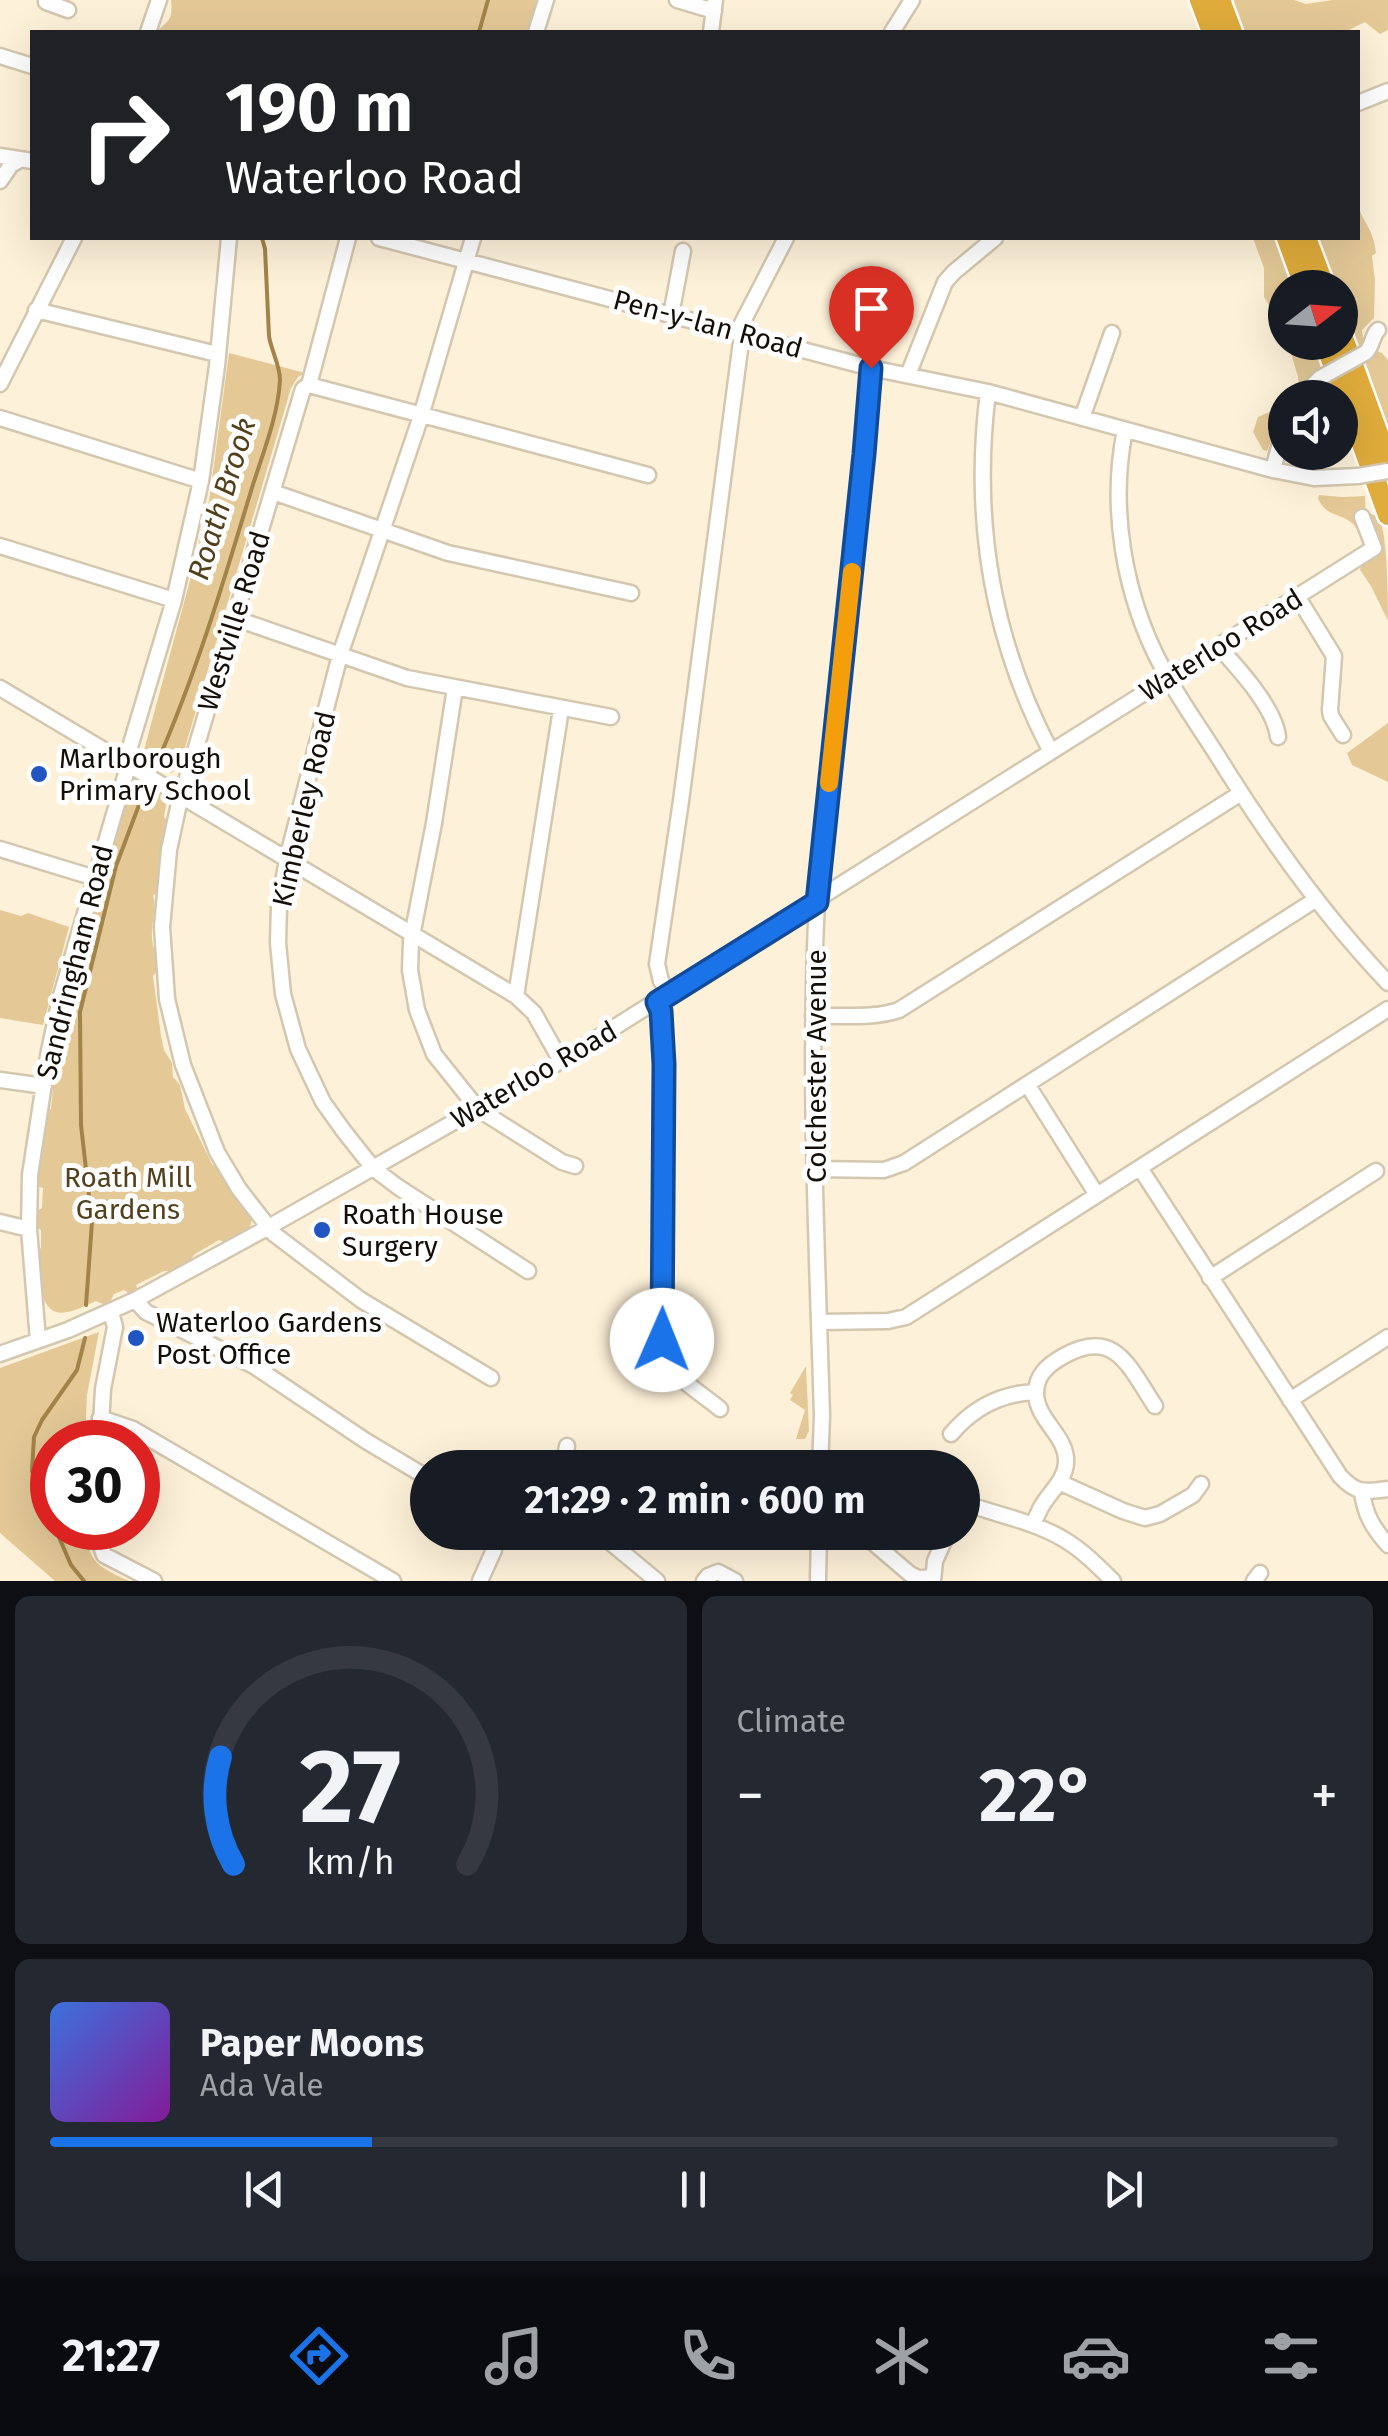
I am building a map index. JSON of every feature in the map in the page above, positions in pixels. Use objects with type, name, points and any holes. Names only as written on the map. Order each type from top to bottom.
[{"type":"highway","points":[[1200,0],[1211,30]]},
{"type":"highway","points":[[1220,0],[1231,30]]},
{"type":"highway","points":[[1288,240],[1299,270]]},
{"type":"highway","points":[[1307,240],[1318,270]]},
{"type":"highway","points":[[1332,360],[1388,515]]},
{"type":"highway","points":[[1351,360],[1388,461]]},
{"type":"street","points":[[149,30],[159,0]]},
{"type":"street","points":[[537,30],[546,0]]},
{"type":"street","points":[[677,0],[714,6]]},
{"type":"street","points":[[893,30],[912,0]]},
{"type":"street","points":[[46,2],[68,10]]},
{"type":"street","points":[[0,56],[30,65]]},
{"type":"street","points":[[1360,103],[1388,92]]},
{"type":"street","points":[[0,156],[25,161]]},
{"type":"street","points":[[0,181],[11,165],[25,161]]},
{"type":"street","points":[[0,384],[73,240]]},
{"type":"street","name":"Sandringham Road","points":[[38,1340],[29,1230],[30,1175],[44,1086],[60,998],[174,600],[200,482],[230,240]]},
{"type":"street","name":"Westville Road","points":[[347,240],[309,385],[303,389],[182,796],[170,850],[162,927],[167,999],[174,1034],[203,1120],[217,1152],[267,1228],[361,1300],[491,1378]]},
{"type":"street","name":"Pen-y-lan Road","points":[[387,240],[871,368],[988,392],[1268,469]]},
{"type":"street","name":"Kimberley Road","points":[[473,240],[421,416],[340,656],[287,860],[278,943],[283,994],[298,1049],[323,1102],[373,1168],[528,1270]]},
{"type":"street","points":[[720,1409],[672,1370],[664,1356],[663,998],[657,964],[739,333],[785,240]]},
{"type":"street","points":[[908,375],[945,282],[992,240]]},
{"type":"street","points":[[671,315],[684,244]]},
{"type":"street","points":[[36,310],[218,354]]},
{"type":"street","points":[[1318,380],[1365,353],[1378,330]]},
{"type":"street","points":[[1082,418],[1112,333]]},
{"type":"street","name":"Colchester Avenue","points":[[821,1450],[813,1016],[817,902],[871,368]]},
{"type":"street","points":[[309,385],[648,475]]},
{"type":"street","points":[[988,392],[982,467],[988,565],[1013,666],[1051,752]]},
{"type":"street","points":[[0,418],[200,482]]},
{"type":"street","points":[[1126,430],[1119,480],[1123,554],[1144,624],[1169,678],[1290,868],[1388,984]]},
{"type":"street","name":"Pen-y-lan Road","points":[[1273,470],[1321,478],[1388,472]]},
{"type":"street","points":[[273,492],[448,554],[631,593]]},
{"type":"street","name":"Waterloo Road","points":[[0,1354],[61,1333],[135,1300],[561,1062],[1374,548],[1362,518]]},
{"type":"street","points":[[0,546],[174,600]]},
{"type":"street","points":[[1297,596],[1332,650],[1330,710],[1342,734]]},
{"type":"street","points":[[234,618],[407,678],[611,717]]},
{"type":"street","points":[[1218,646],[1277,724],[1278,737]]},
{"type":"street","points":[[0,688],[516,996],[534,1014],[561,1062]]},
{"type":"street","points":[[456,688],[412,934],[411,981],[417,1010],[424,1034],[446,1072],[478,1109],[574,1166]]},
{"type":"street","points":[[516,996],[561,710]]},
{"type":"street","points":[[813,1016],[899,1010],[1241,792]]},
{"type":"street","points":[[0,849],[95,878]]},
{"type":"street","points":[[816,1169],[893,1168],[1315,900]]},
{"type":"street","points":[[819,1322],[906,1317],[1388,1009]]},
{"type":"street","points":[[0,1080],[44,1086]]},
{"type":"street","points":[[1027,1084],[1098,1194]]},
{"type":"street","points":[[1140,1168],[1340,1476],[1362,1492],[1388,1490]]},
{"type":"street","points":[[1210,1278],[1376,1172]]},
{"type":"street","points":[[0,1222],[29,1230]]},
{"type":"street","points":[[135,1300],[146,1312],[254,1366],[410,1467]]},
{"type":"street","points":[[109,1313],[115,1326],[100,1418],[133,1429],[394,1581]]},
{"type":"street","points":[[1290,1400],[1388,1337]]},
{"type":"street","points":[[1034,1525],[1066,1468],[1065,1451],[1038,1406],[1036,1392],[1041,1375],[1053,1362],[1084,1345],[1112,1349],[1155,1406]]},
{"type":"street","points":[[951,1434],[962,1420],[995,1400],[1010,1394],[1036,1392]]},
{"type":"street","points":[[566,1450],[567,1446]]},
{"type":"street","points":[[1059,1482],[1145,1518],[1193,1496],[1201,1484]]},
{"type":"street","points":[[1362,1492],[1370,1523],[1388,1545]]},
{"type":"street","points":[[980,1508],[1056,1535],[1113,1581]]},
{"type":"street","points":[[102,1550],[104,1555],[154,1581]]},
{"type":"street","points":[[480,1581],[494,1550]]},
{"type":"street","points":[[620,1550],[654,1578],[662,1562]]},
{"type":"street","points":[[818,1581],[819,1550]]},
{"type":"street","points":[[882,1550],[910,1574],[933,1579],[940,1550]]},
{"type":"street","points":[[704,1581],[718,1572],[734,1581]]},
{"type":"green space","points":[[171,0],[546,0],[535,30],[158,30],[171,12]]},
{"type":"green space","points":[[1232,0],[1294,0],[1306,4],[1388,0],[1388,30],[1380,34],[1365,22],[1349,30],[1242,30]]},
{"type":"green space","points":[[1360,210],[1376,253],[1372,256],[1374,318],[1362,330],[1364,346],[1360,349],[1358,270],[1327,270],[1312,240],[1360,240]]},
{"type":"green space","points":[[1254,240],[1275,240],[1286,270],[1268,270],[1268,304],[1264,297],[1264,268]]},
{"type":"green space","points":[[1376,351],[1388,360],[1388,427],[1366,364]]},
{"type":"green space","points":[[229,353],[305,373],[291,388],[179,768],[171,773],[146,758],[144,750],[209,501]]},
{"type":"green space","points":[[1293,360],[1319,360],[1318,372],[1308,380],[1298,377]]},
{"type":"green space","points":[[1268,413],[1267,451],[1253,432],[1258,417]]},
{"type":"green space","points":[[1319,495],[1365,496],[1366,518],[1371,514],[1378,517],[1386,550],[1388,621],[1360,570],[1369,546],[1364,545],[1352,523],[1326,510]]},
{"type":"green space","points":[[1388,723],[1388,782],[1352,765],[1347,753]]},
{"type":"green space","name":"Roath Mill Gardens","points":[[134,782],[167,799],[164,817],[170,823],[162,892],[153,895],[152,931],[159,969],[153,976],[164,1050],[172,1063],[173,1077],[180,1085],[185,1109],[212,1164],[229,1178],[235,1198],[252,1219],[250,1228],[236,1240],[219,1240],[177,1271],[164,1271],[136,1285],[139,1293],[133,1296],[124,1290],[114,1294],[109,1304],[96,1301],[58,1312],[37,1292],[36,1251],[41,1248],[41,1230],[33,1226],[32,1214],[42,1208],[43,1188],[36,1186],[30,1126],[37,1114],[51,1109],[54,1076],[49,1072],[71,1001],[65,996],[77,967],[81,967],[93,923],[95,898],[101,894],[113,853],[109,848],[122,821],[119,811]]},
{"type":"green space","points":[[0,910],[21,916],[28,913],[69,927],[43,1025],[0,1018]]},
{"type":"green space","points":[[99,1332],[86,1420],[30,1420],[30,1550],[89,1550],[97,1562],[129,1581],[55,1581],[0,1533],[0,1368]]},
{"type":"green space","points":[[806,1366],[809,1431],[805,1439],[796,1439],[805,1410],[790,1400],[790,1393]]},
{"type":"waterway","name":"Roath Brook","points":[[480,30],[488,0]]},
{"type":"waterway","name":"Roath Brook","points":[[156,765],[208,630],[279,394],[280,374],[269,336],[263,240]]},
{"type":"waterway","name":"Roath Brook","points":[[86,1305],[92,1222],[81,1125],[80,1012],[116,866],[145,789]]},
{"type":"waterway","name":"Roath Brook","points":[[42,1420],[77,1370],[85,1338]]},
{"type":"waterway","name":"Roath Brook","points":[[65,1550],[84,1581]]},
{"type":"slow traffic","points":[[829,783],[852,572]]},
{"type":"place","name":"Marlborough Primary School","points":[[39,774]]},
{"type":"place","name":"Roath House Surgery","points":[[322,1230]]},
{"type":"place","name":"Waterloo Gardens Post Office","points":[[136,1338]]},
{"type":"route","points":[[662,1340],[664,1064],[657,1002],[817,902],[871,368]]}]
